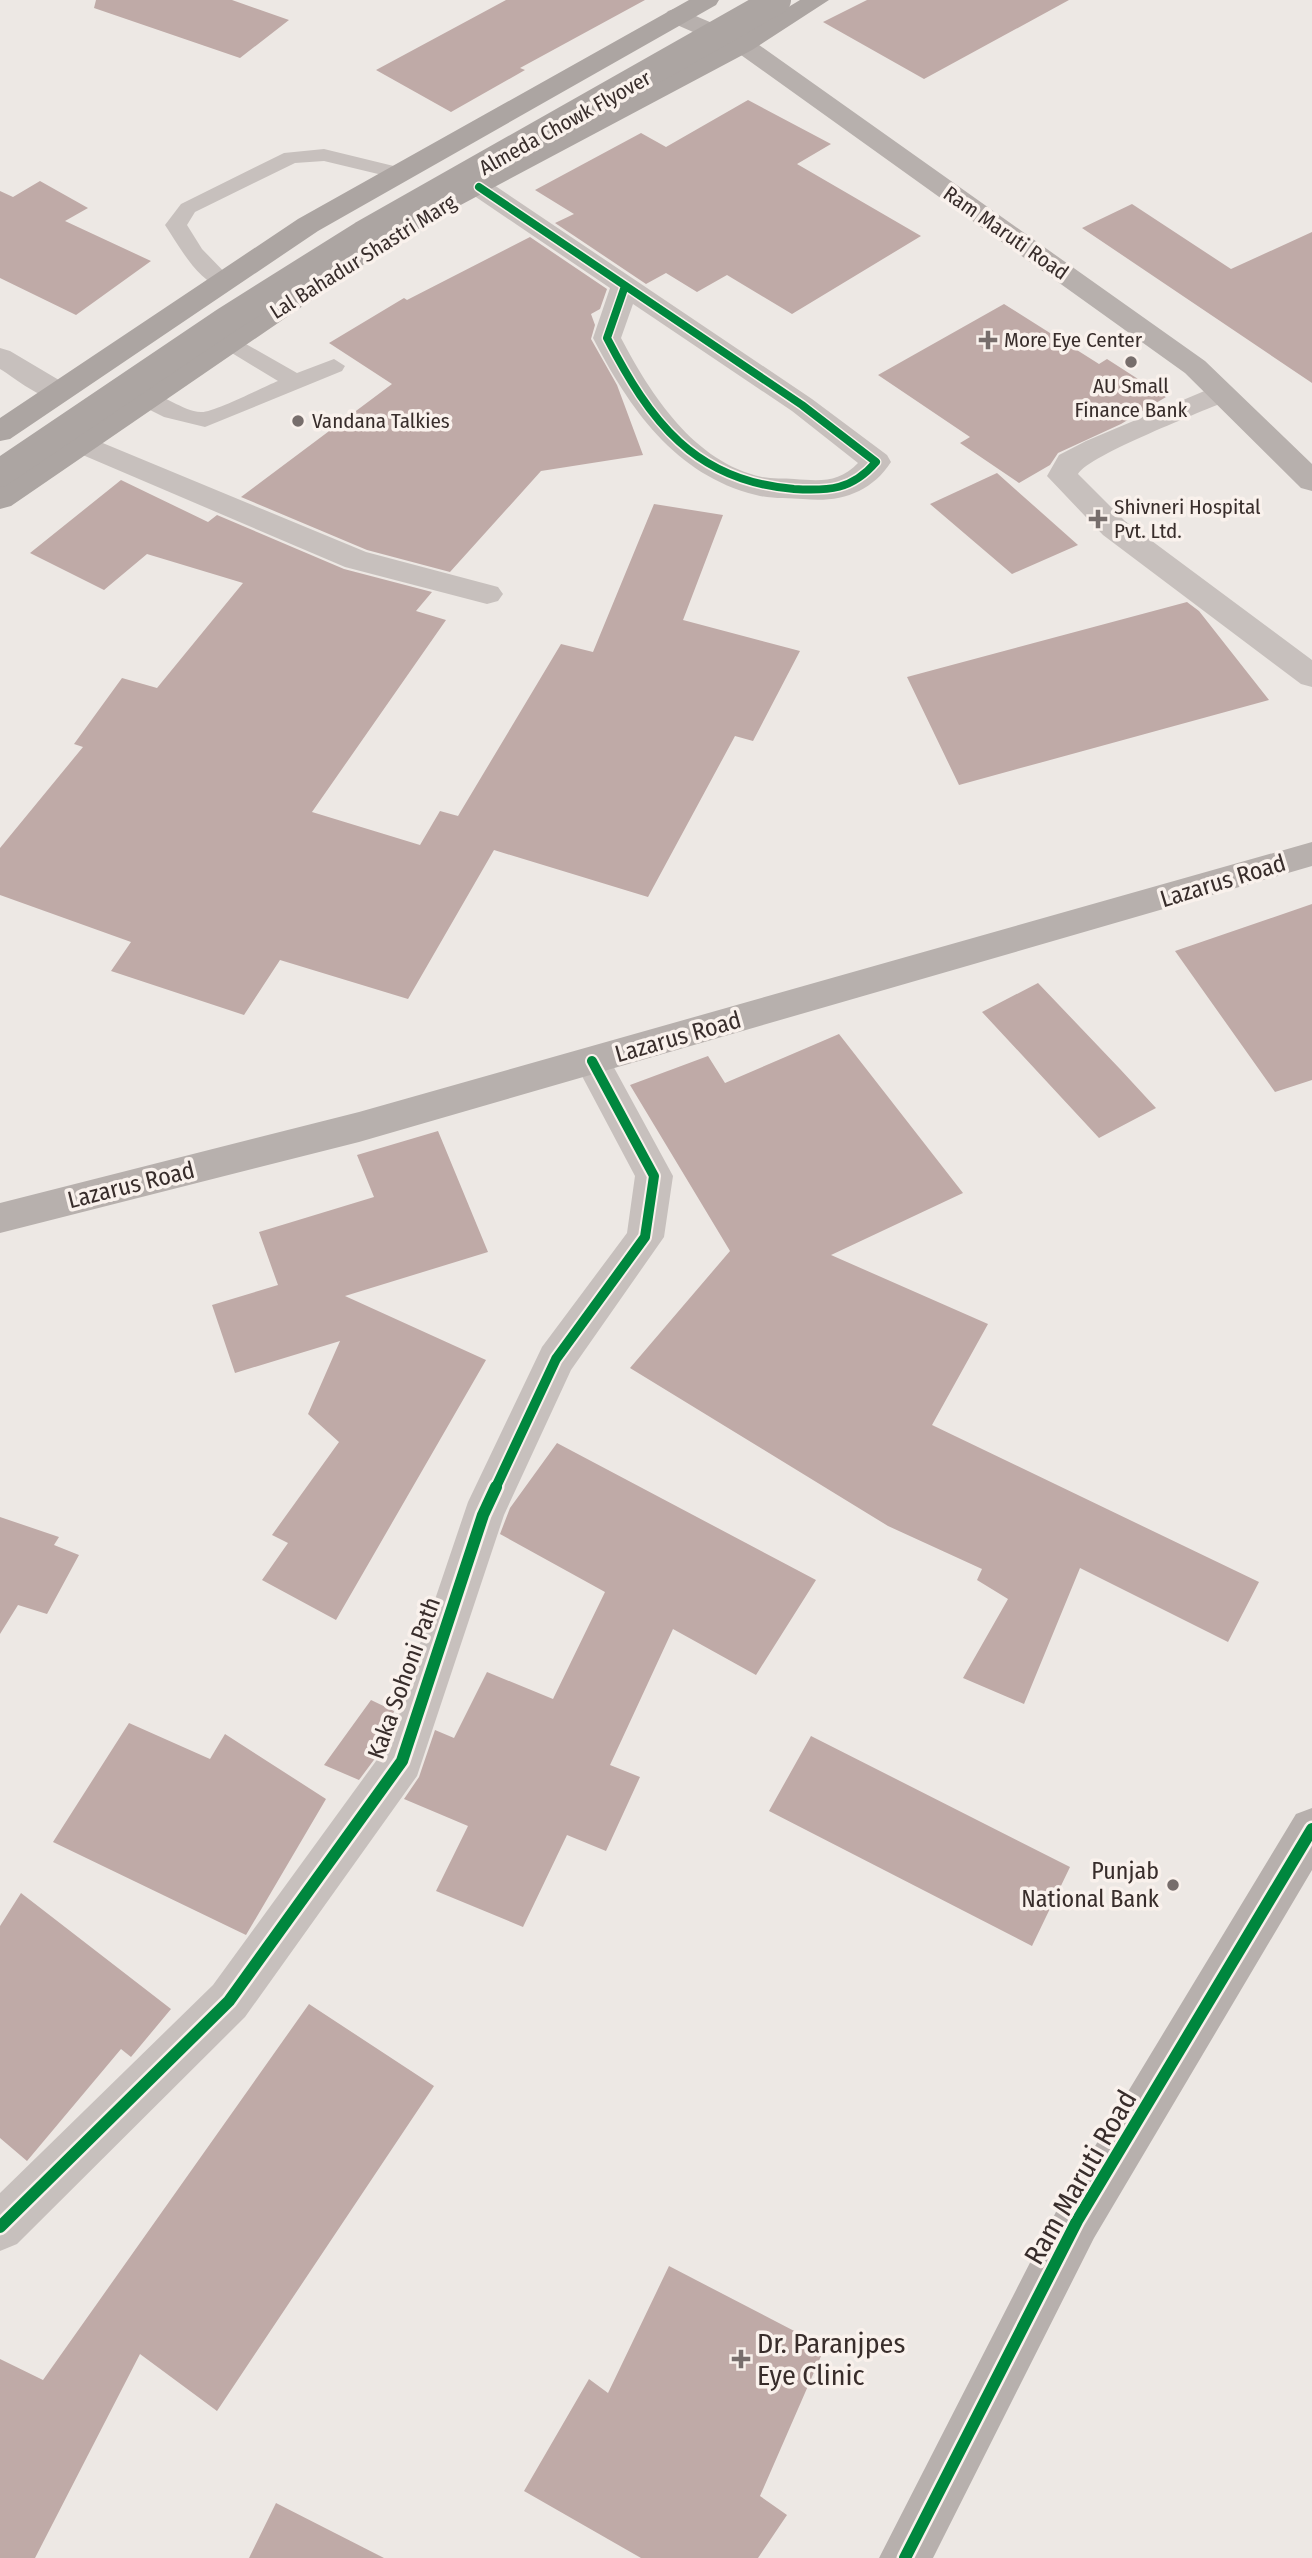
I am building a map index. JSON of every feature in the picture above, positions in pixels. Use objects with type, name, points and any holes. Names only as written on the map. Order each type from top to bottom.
[{"type":"main road","points":[[0,432],[308,225],[707,0]]},
{"type":"main road","name":"Almeda Chowk Flyover","points":[[0,473],[223,321],[363,234],[685,56],[776,0]]},
{"type":"main road","name":"Lal Bahadur Shastri Marg","points":[[0,499],[230,342],[429,211],[479,187],[743,45],[817,0]]},
{"type":"main road","points":[[390,178],[429,211]]},
{"type":"street","name":"Ram Maruti Road","points":[[677,16],[743,45],[1195,367],[1312,481]]},
{"type":"street","points":[[479,187],[802,405],[876,462],[862,481],[827,492],[758,485],[705,464],[661,423],[626,377],[607,338],[625,286]]},
{"type":"street","points":[[0,357],[59,392]]},
{"type":"street","points":[[1221,393],[1096,448],[1070,462],[1062,475],[1114,528],[1312,676]]},
{"type":"street","points":[[81,443],[356,560],[487,594]]},
{"type":"street","name":"Lazarus Road","points":[[0,1217],[359,1127],[1312,854]]},
{"type":"street","name":"Kaka Sohoni Path","points":[[0,2227],[229,2001],[402,1761],[488,1503],[556,1359],[645,1237],[654,1176],[592,1061]]},
{"type":"street","name":"Ram Maruti Road","points":[[905,2558],[1077,2221],[1312,1829]]},
{"type":"lane","points":[[223,282],[194,253],[176,225],[188,208],[291,157],[324,155],[390,178]]},
{"type":"lane","points":[[230,342],[294,381]]},
{"type":"lane","points":[[146,399],[172,412],[205,420],[334,366]]},
{"type":"building","points":[[96,0],[232,0],[289,20],[240,58],[94,8]]},
{"type":"building","points":[[506,0],[645,0],[520,68],[525,70],[451,112],[376,70]]},
{"type":"building","points":[[867,0],[1069,0],[924,79],[823,22]]},
{"type":"building","points":[[748,100],[831,144],[797,164],[921,236],[792,314],[727,275],[697,292],[666,273],[646,284],[555,223],[574,214],[535,190],[641,133],[666,147]]},
{"type":"building","points":[[40,181],[88,208],[65,221],[151,261],[76,315],[0,278],[0,191],[13,197]]},
{"type":"building","points":[[1132,204],[1231,269],[1312,232],[1312,383],[1082,228]]},
{"type":"building","points":[[530,237],[607,289],[600,309],[591,314],[595,325],[591,339],[617,385],[643,455],[541,471],[450,572],[367,550],[241,497],[392,384],[329,343],[404,298],[407,300]]},
{"type":"building","points":[[1004,304],[1099,364],[1107,359],[1166,397],[1121,424],[1058,453],[1050,465],[1019,483],[960,443],[970,437],[878,375]]},
{"type":"building","points":[[997,473],[1078,545],[1012,574],[930,504]]},
{"type":"building","points":[[121,480],[208,522],[217,515],[344,569],[432,592],[416,611],[446,620],[312,812],[420,845],[440,811],[458,816],[561,644],[593,652],[654,504],[723,515],[683,620],[800,651],[753,741],[735,736],[648,897],[494,850],[408,999],[280,960],[244,1015],[111,971],[131,942],[0,895],[0,848],[83,747],[74,744],[122,678],[157,688],[243,583],[147,554],[104,590],[30,553]]},
{"type":"building","points":[[1187,602],[1199,611],[1269,700],[959,785],[907,677]]},
{"type":"building","points":[[1312,904],[1312,1080],[1275,1092],[1175,951]]},
{"type":"building","points":[[1038,983],[1156,1108],[1099,1138],[982,1012]]},
{"type":"building","points":[[839,1034],[963,1193],[831,1255],[988,1324],[932,1425],[1259,1582],[1228,1642],[1080,1568],[1024,1704],[963,1678],[1008,1599],[977,1580],[982,1569],[888,1526],[630,1368],[730,1251],[630,1085],[708,1056],[725,1083]]},
{"type":"building","points":[[438,1131],[488,1252],[345,1296],[486,1360],[336,1620],[262,1580],[288,1543],[272,1535],[339,1442],[308,1414],[340,1341],[235,1373],[212,1305],[278,1285],[259,1232],[374,1197],[357,1155]]},
{"type":"building","points":[[557,1443],[816,1580],[756,1675],[673,1629],[610,1765],[640,1777],[606,1851],[567,1835],[523,1927],[436,1891],[468,1826],[404,1799],[419,1777],[435,1730],[454,1738],[487,1672],[553,1699],[605,1592],[500,1534],[510,1508]]},
{"type":"building","points":[[0,1517],[59,1537],[54,1545],[79,1555],[47,1614],[18,1605],[0,1634]]},
{"type":"building","points":[[371,1700],[394,1711],[382,1749],[359,1780],[324,1765]]},
{"type":"building","points":[[129,1723],[210,1759],[225,1734],[326,1799],[246,1935],[53,1842]]},
{"type":"building","points":[[811,1736],[1070,1867],[1032,1946],[769,1811]]},
{"type":"building","points":[[21,1893],[171,2009],[131,2057],[121,2049],[27,2161],[0,2138],[0,1926]]},
{"type":"building","points":[[309,2004],[434,2086],[217,2411],[140,2354],[35,2558],[0,2558],[0,2359],[43,2380]]},
{"type":"building","points":[[669,2266],[825,2347],[760,2496],[787,2515],[758,2558],[641,2558],[524,2491],[589,2379],[608,2393]]},
{"type":"building","points":[[276,2503],[384,2558],[249,2558]]},
{"type":"cycle path","points":[[479,187],[802,405],[876,462],[850,485],[820,491],[759,486],[733,478],[709,465],[687,449],[649,408],[607,338],[625,286]]},
{"type":"cycle path","points":[[0,2227],[229,2001],[402,1761],[483,1515],[556,1359],[645,1237],[654,1176],[592,1061]]},
{"type":"cycle path","points":[[905,2558],[1077,2221],[1312,1829]]},
{"type":"place","name":"More Eye Center","points":[[988,340]]},
{"type":"place","name":"AU Small Finance Bank","points":[[1131,362]]},
{"type":"place","name":"Vandana Talkies","points":[[298,421]]},
{"type":"place","name":"Shivneri Hospital Pvt. Ltd.","points":[[1098,519]]},
{"type":"place","name":"Punjab National Bank","points":[[1173,1885]]},
{"type":"place","name":"Dr. Paranjpes Eye Clinic","points":[[741,2359]]}]
